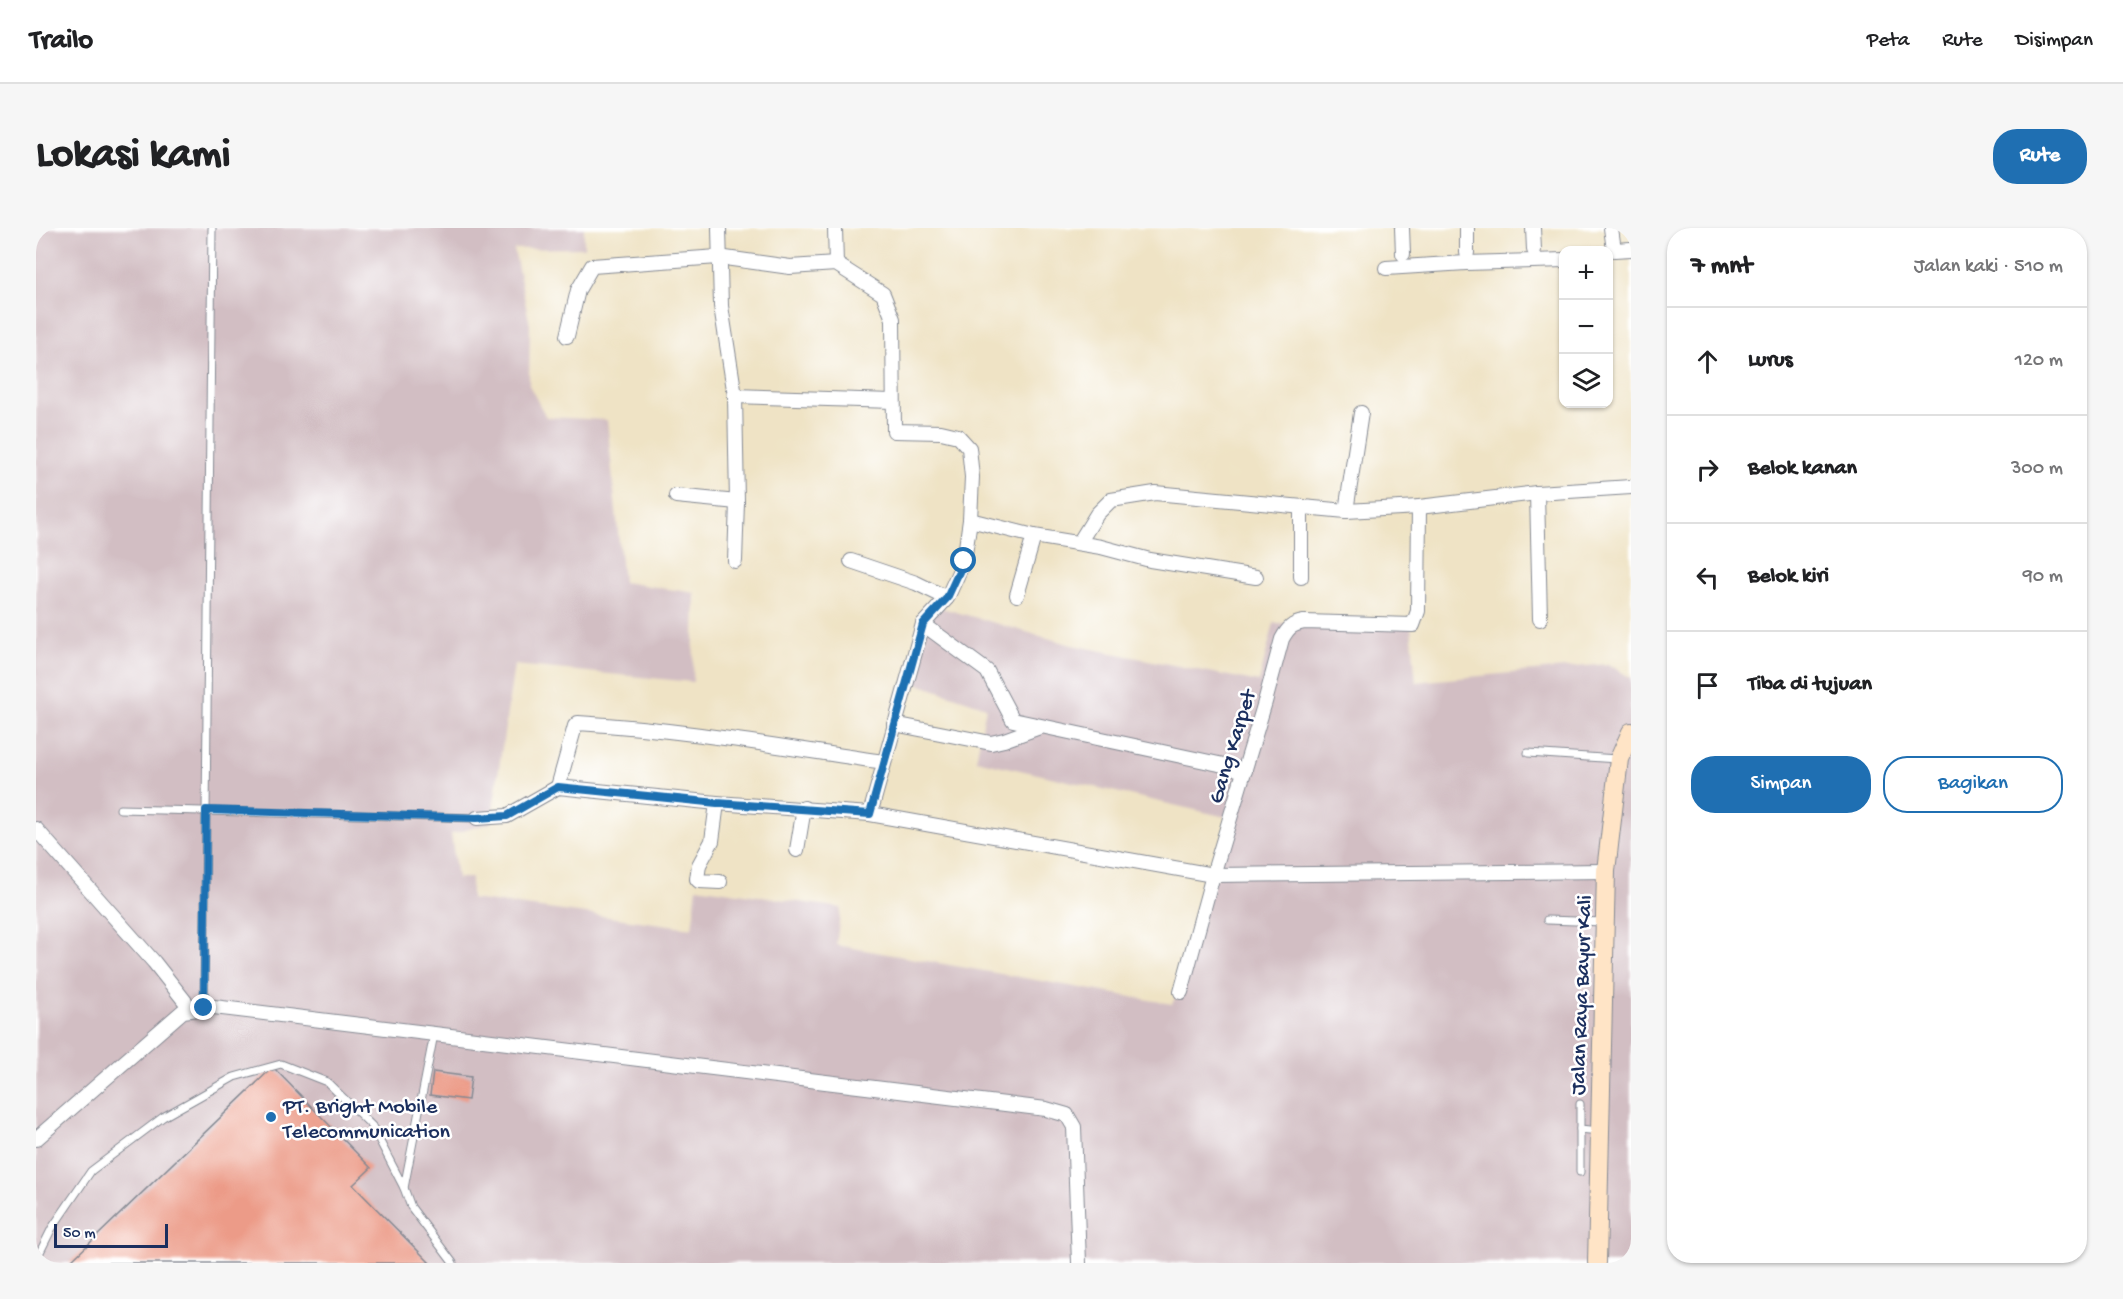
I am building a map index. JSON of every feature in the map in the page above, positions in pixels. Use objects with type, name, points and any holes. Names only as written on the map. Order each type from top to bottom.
[{"type":"street","points":[[719,228],[721,306],[735,396],[737,502],[735,561]]},
{"type":"street","points":[[835,228],[836,264]]},
{"type":"street","points":[[1402,228],[1403,255]]},
{"type":"street","points":[[1467,228],[1467,253]]},
{"type":"street","points":[[1533,228],[1534,250]]},
{"type":"street","points":[[1611,228],[1611,246]]},
{"type":"street","points":[[1613,254],[1631,249]]},
{"type":"street","points":[[567,336],[578,290],[592,266],[718,257],[790,267],[836,264],[884,294],[893,319],[894,431],[941,432],[958,436],[969,448],[972,477],[970,520],[964,561],[947,598],[923,624],[870,814]]},
{"type":"street","points":[[1386,268],[1559,260]]},
{"type":"street","points":[[735,396],[893,414]]},
{"type":"street","points":[[1346,511],[1361,414]]},
{"type":"street","points":[[1079,543],[1097,514],[1111,500],[1155,493],[1346,511],[1419,507],[1537,493],[1631,487]]},
{"type":"street","points":[[1537,493],[1540,619]]},
{"type":"street","points":[[675,495],[737,502]]},
{"type":"street","name":"Gang Karpet","points":[[1181,992],[1282,639],[1287,629],[1295,623],[1304,622],[1413,625],[1418,611],[1419,507]]},
{"type":"street","points":[[1301,508],[1301,577]]},
{"type":"street","points":[[970,520],[1150,560],[1256,577]]},
{"type":"street","points":[[1017,595],[1034,536]]},
{"type":"street","points":[[851,561],[916,583],[947,598]]},
{"type":"street","points":[[923,624],[987,671],[1013,720],[1245,771]]},
{"type":"street","points":[[558,787],[574,726],[578,723],[700,735],[884,762]]},
{"type":"street","points":[[894,724],[991,743],[1043,726]]},
{"type":"street","name":"Jalan Raya Bayur Kali","points":[[1597,1263],[1606,871],[1619,759],[1631,732]]},
{"type":"street","points":[[477,818],[507,816],[558,787],[717,803],[870,814],[1213,875],[1606,871]]},
{"type":"street","points":[[717,803],[712,842],[699,865],[697,879],[720,882]]},
{"type":"street","points":[[797,850],[804,808]]},
{"type":"street","points":[[36,829],[197,1008]]},
{"type":"street","points":[[36,1139],[183,1011],[214,1007],[1046,1109],[1067,1115],[1074,1127],[1079,1263]]},
{"type":"lane","points":[[197,1008],[206,810],[212,228]]},
{"type":"lane","points":[[1528,753],[1619,759]]},
{"type":"lane","points":[[120,809],[477,818]]},
{"type":"lane","points":[[1546,920],[1605,922]]},
{"type":"lane","points":[[404,1188],[434,1034]]},
{"type":"lane","points":[[36,1260],[52,1228],[91,1171],[163,1117],[234,1077],[281,1064],[327,1082],[372,1125],[404,1188],[411,1207],[453,1263]]},
{"type":"lane","points":[[1580,1104],[1580,1172]]},
{"type":"lane","points":[[1580,1129],[1599,1131]]},
{"type":"shaded area","points":[[36,228],[584,228],[584,248],[514,249],[530,325],[529,385],[546,417],[607,420],[623,582],[695,593],[693,682],[514,665],[491,823],[451,834],[457,878],[471,878],[471,899],[692,928],[697,887],[841,908],[836,945],[1172,1004],[1180,988],[1230,818],[976,760],[986,707],[909,681],[935,606],[1072,645],[1259,682],[1274,623],[1411,626],[1416,682],[1608,664],[1631,678],[1631,1263],[36,1263]]},
{"type":"building","name":"PT. Bright Mobile Telecommunication","points":[[273,1067],[371,1168],[353,1185],[430,1263],[69,1263]]},
{"type":"building","points":[[433,1072],[471,1077],[468,1100],[430,1095]]},
{"type":"place","name":"PT. Bright Mobile Telecommunication","points":[[271,1117]]},
{"type":"route","points":[[204,1008],[206,810],[477,818],[507,816],[533,799],[558,787],[717,803],[870,814],[923,624],[947,598],[964,561]]}]
